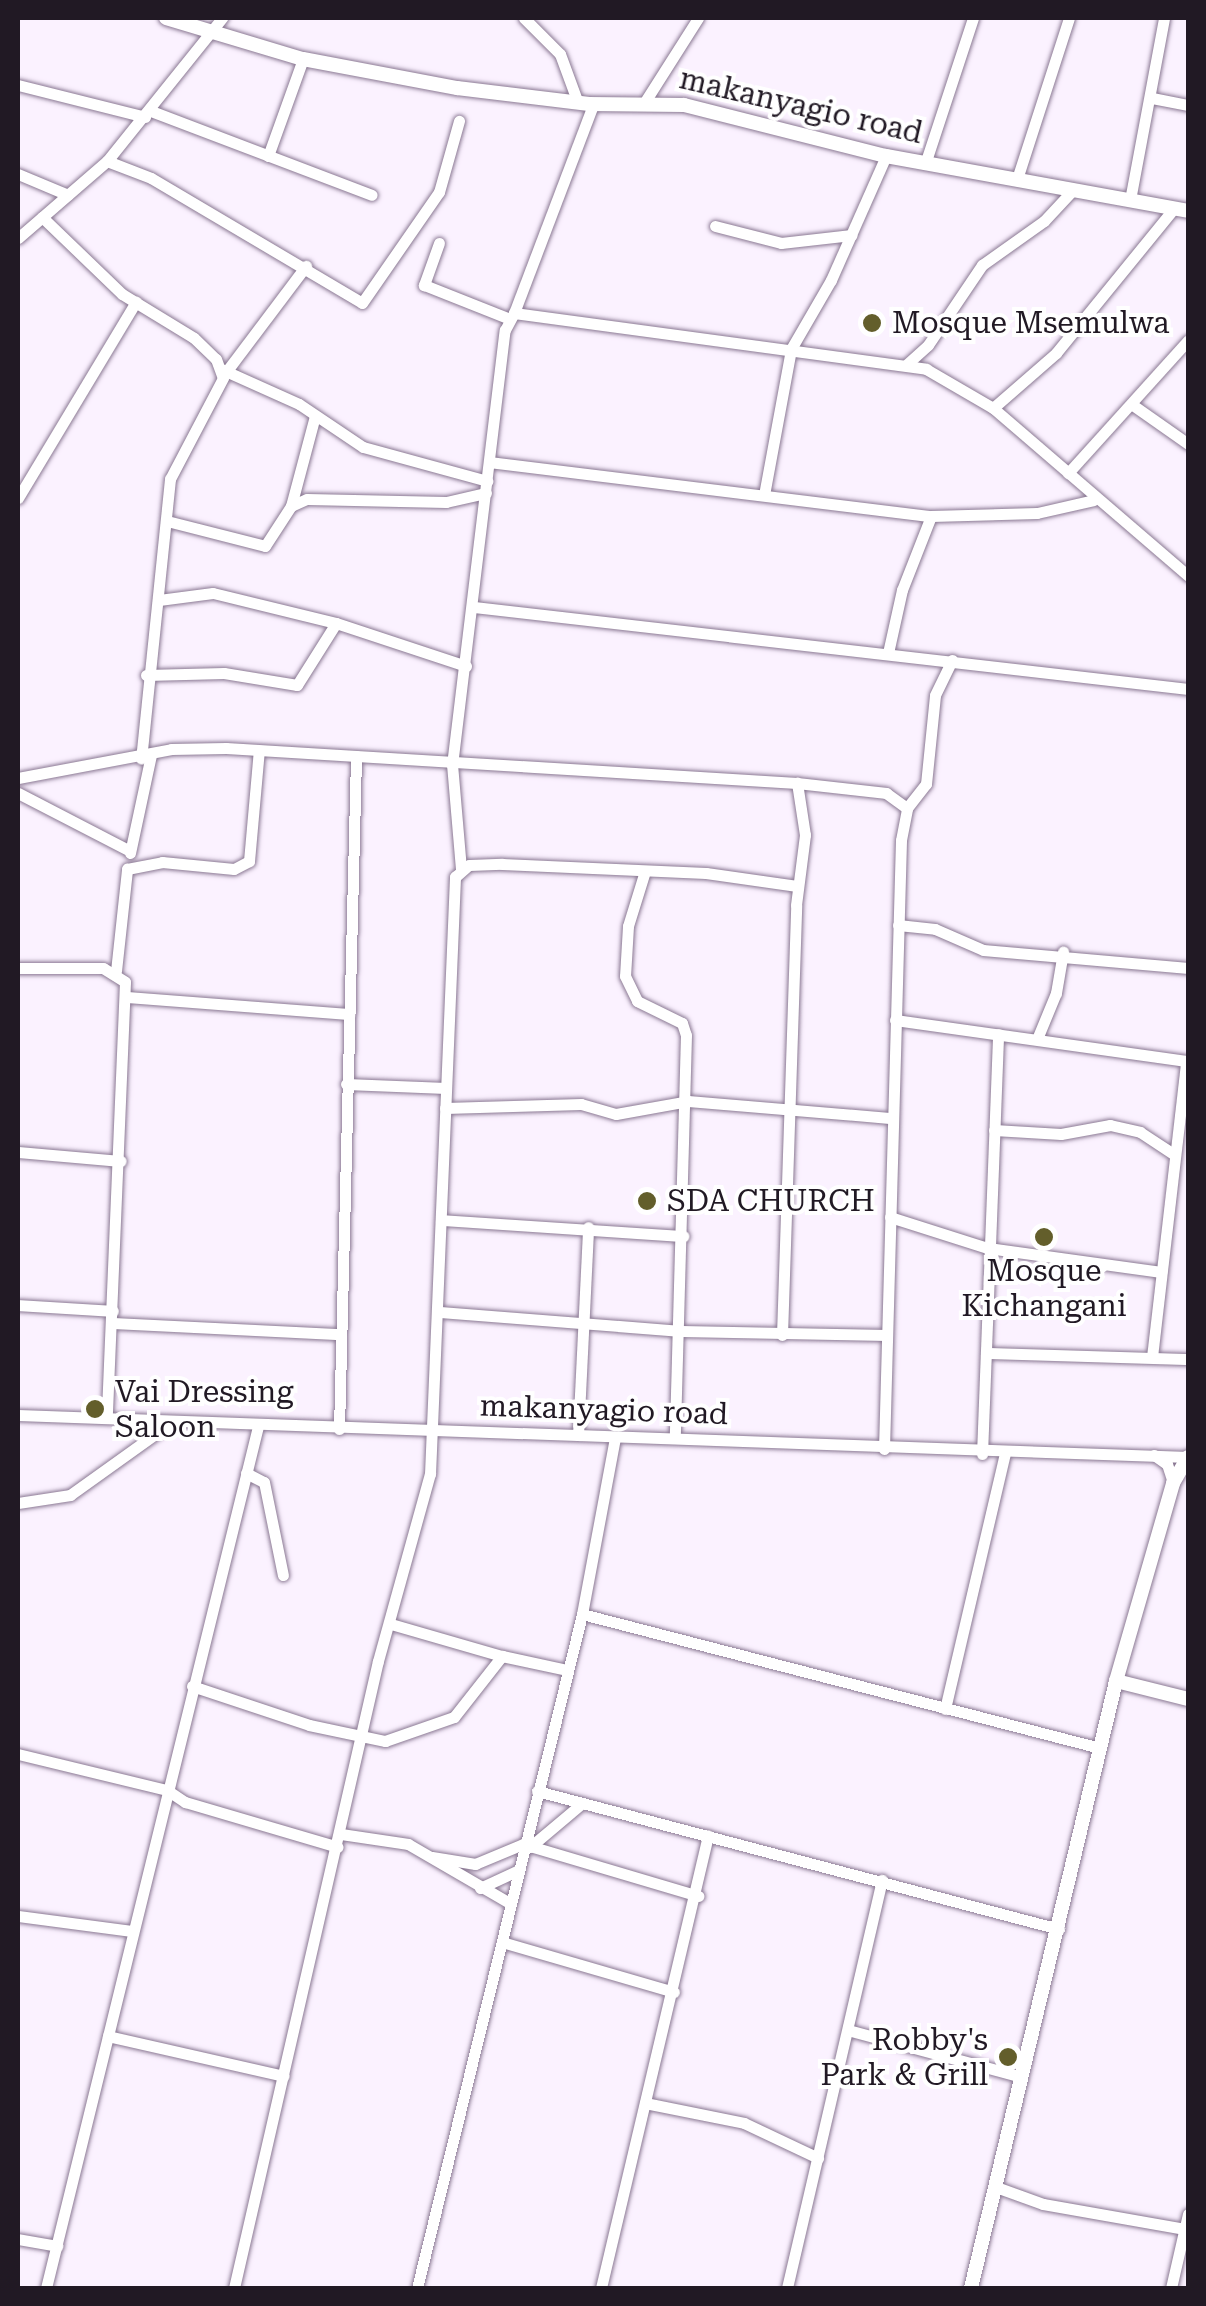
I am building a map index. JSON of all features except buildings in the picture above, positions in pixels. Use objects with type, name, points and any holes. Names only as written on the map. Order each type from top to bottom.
[{"type":"street","name":"makanyagio road","points":[[166,18],[303,59],[586,104],[646,100],[924,164],[1182,209]]},
{"type":"street","points":[[18,238],[107,161],[222,18]]},
{"type":"street","points":[[234,2288],[362,1740],[430,1474],[440,1312],[451,898],[461,869],[452,765],[512,316],[586,104],[560,54],[524,18]]},
{"type":"street","points":[[646,100],[698,18]]},
{"type":"street","points":[[924,164],[972,18]]},
{"type":"street","points":[[1017,180],[1070,18]]},
{"type":"street","points":[[1130,200],[1164,18]]},
{"type":"street","points":[[268,156],[303,59]]},
{"type":"street","points":[[18,87],[148,114],[372,195]]},
{"type":"street","points":[[1152,98],[1188,105]]},
{"type":"street","points":[[107,161],[151,178],[306,266],[357,301],[370,298],[439,192],[459,121]]},
{"type":"street","points":[[764,494],[791,349],[852,235],[886,156]]},
{"type":"street","points":[[18,174],[68,196]]},
{"type":"street","points":[[907,364],[928,346],[982,265],[1044,221],[1072,191]]},
{"type":"street","points":[[993,408],[1056,353],[1182,209]]},
{"type":"street","points":[[42,216],[136,302],[194,338],[224,370],[314,416],[363,447],[487,487]]},
{"type":"street","points":[[715,226],[780,243],[852,235]]},
{"type":"street","points":[[439,243],[424,286],[512,316],[907,364],[941,375],[993,408],[1094,500],[1188,574]]},
{"type":"street","points":[[108,1418],[126,997],[116,970],[127,869],[146,756],[146,674],[170,479],[197,420],[222,388],[224,370],[306,266]]},
{"type":"street","points":[[18,498],[136,302]]},
{"type":"street","points":[[1068,473],[1134,406],[1188,340]]},
{"type":"street","points":[[1134,406],[1188,444]]},
{"type":"street","points":[[167,521],[265,546],[291,506],[314,416]]},
{"type":"street","points":[[490,462],[931,516],[1037,512],[1094,500]]},
{"type":"street","points":[[291,506],[327,496],[446,502],[487,487]]},
{"type":"street","points":[[888,653],[902,590],[931,516]]},
{"type":"street","points":[[158,600],[212,593],[336,622],[466,666]]},
{"type":"street","points":[[474,607],[1188,689]]},
{"type":"street","points":[[146,674],[224,672],[297,685],[336,622]]},
{"type":"street","points":[[884,1449],[898,925],[908,808],[926,784],[935,695],[952,660]]},
{"type":"street","points":[[18,778],[188,747],[797,783],[886,794],[908,808]]},
{"type":"street","points":[[127,869],[162,862],[234,869],[249,861],[258,750]]},
{"type":"street","points":[[339,1429],[356,756]]},
{"type":"street","points":[[782,1335],[797,886],[805,835],[797,783]]},
{"type":"street","points":[[18,793],[130,851]]},
{"type":"street","points":[[461,869],[502,864],[776,878],[797,886]]},
{"type":"street","points":[[645,872],[628,926],[625,976],[637,1001],[684,1026],[688,1101],[682,1332],[674,1438]]},
{"type":"street","points":[[898,925],[934,929],[983,950],[1063,952],[1188,968]]},
{"type":"street","points":[[1037,1039],[1056,993],[1063,952]]},
{"type":"street","points":[[18,968],[116,970]]},
{"type":"street","points":[[126,997],[349,1014]]},
{"type":"street","points":[[895,1020],[1188,1061],[1152,1358]]},
{"type":"street","points":[[982,1454],[998,1034]]},
{"type":"street","points":[[346,1084],[446,1088]]},
{"type":"street","points":[[445,1108],[581,1104],[616,1114],[688,1101],[892,1118]]},
{"type":"street","points":[[994,1130],[1062,1134],[1110,1125],[1140,1132],[1175,1155]]},
{"type":"street","points":[[98,1154],[122,1135]]},
{"type":"street","points":[[18,1152],[98,1154],[121,1161]]},
{"type":"street","points":[[890,1217],[988,1248],[1161,1272]]},
{"type":"street","points":[[441,1220],[683,1236]]},
{"type":"street","points":[[578,1435],[588,1227]]},
{"type":"street","points":[[18,1304],[113,1317],[341,1334]]},
{"type":"street","points":[[440,1312],[682,1332],[886,1334]]},
{"type":"street","points":[[986,1353],[1188,1360]]},
{"type":"street","name":"makanyagio road","points":[[18,1416],[674,1438],[982,1454],[1150,1452],[1188,1457]]},
{"type":"street","points":[[18,1503],[70,1495],[172,1422]]},
{"type":"street","points":[[46,2288],[258,1426]]},
{"type":"street","points":[[417,2288],[582,1614],[615,1437]]},
{"type":"street","points":[[1150,1452],[1166,1462],[1173,1483]]},
{"type":"street","points":[[945,1710],[1005,1453]]},
{"type":"street","points":[[971,2288],[1116,1681],[1173,1483],[1188,1457]]},
{"type":"street","points":[[246,1473],[264,1482],[283,1576]]},
{"type":"street","points":[[582,1614],[1100,1748]]},
{"type":"street","points":[[391,1624],[502,1656],[568,1670]]},
{"type":"street","points":[[192,1686],[362,1740],[385,1741],[450,1719],[502,1656]]},
{"type":"street","points":[[1116,1681],[1188,1698]]},
{"type":"street","points":[[18,1754],[167,1790],[185,1802],[339,1840],[408,1844],[510,1904]]},
{"type":"street","points":[[537,1791],[1059,1928]]},
{"type":"street","points":[[432,1857],[475,1864],[526,1845],[582,1804]]},
{"type":"street","points":[[602,2288],[698,1896],[708,1835]]},
{"type":"street","points":[[526,1845],[698,1896]]},
{"type":"street","points":[[480,1888],[517,1871]]},
{"type":"street","points":[[787,2288],[882,1880]]},
{"type":"street","points":[[18,1916],[132,1931]]},
{"type":"street","points":[[502,1942],[674,1992]]},
{"type":"street","points":[[848,2030],[1022,2078]]},
{"type":"street","points":[[108,2036],[284,2076]]},
{"type":"street","points":[[645,2103],[744,2123],[802,2145],[818,2158]]},
{"type":"street","points":[[802,2145],[824,2138]]},
{"type":"street","points":[[996,2187],[1043,2204],[1187,2220],[1171,2288]]},
{"type":"street","points":[[18,2239],[57,2246]]},
{"type":"place","name":"Mosque Msemulwa","points":[[872,323]]},
{"type":"place","name":"SDA CHURCH","points":[[647,1201]]},
{"type":"place","name":"Mosque Kichangani","points":[[1044,1237]]},
{"type":"place","name":"Vai Dressing Saloon","points":[[95,1409]]},
{"type":"place","name":"Robby's Park & Grill","points":[[1008,2057]]}]
